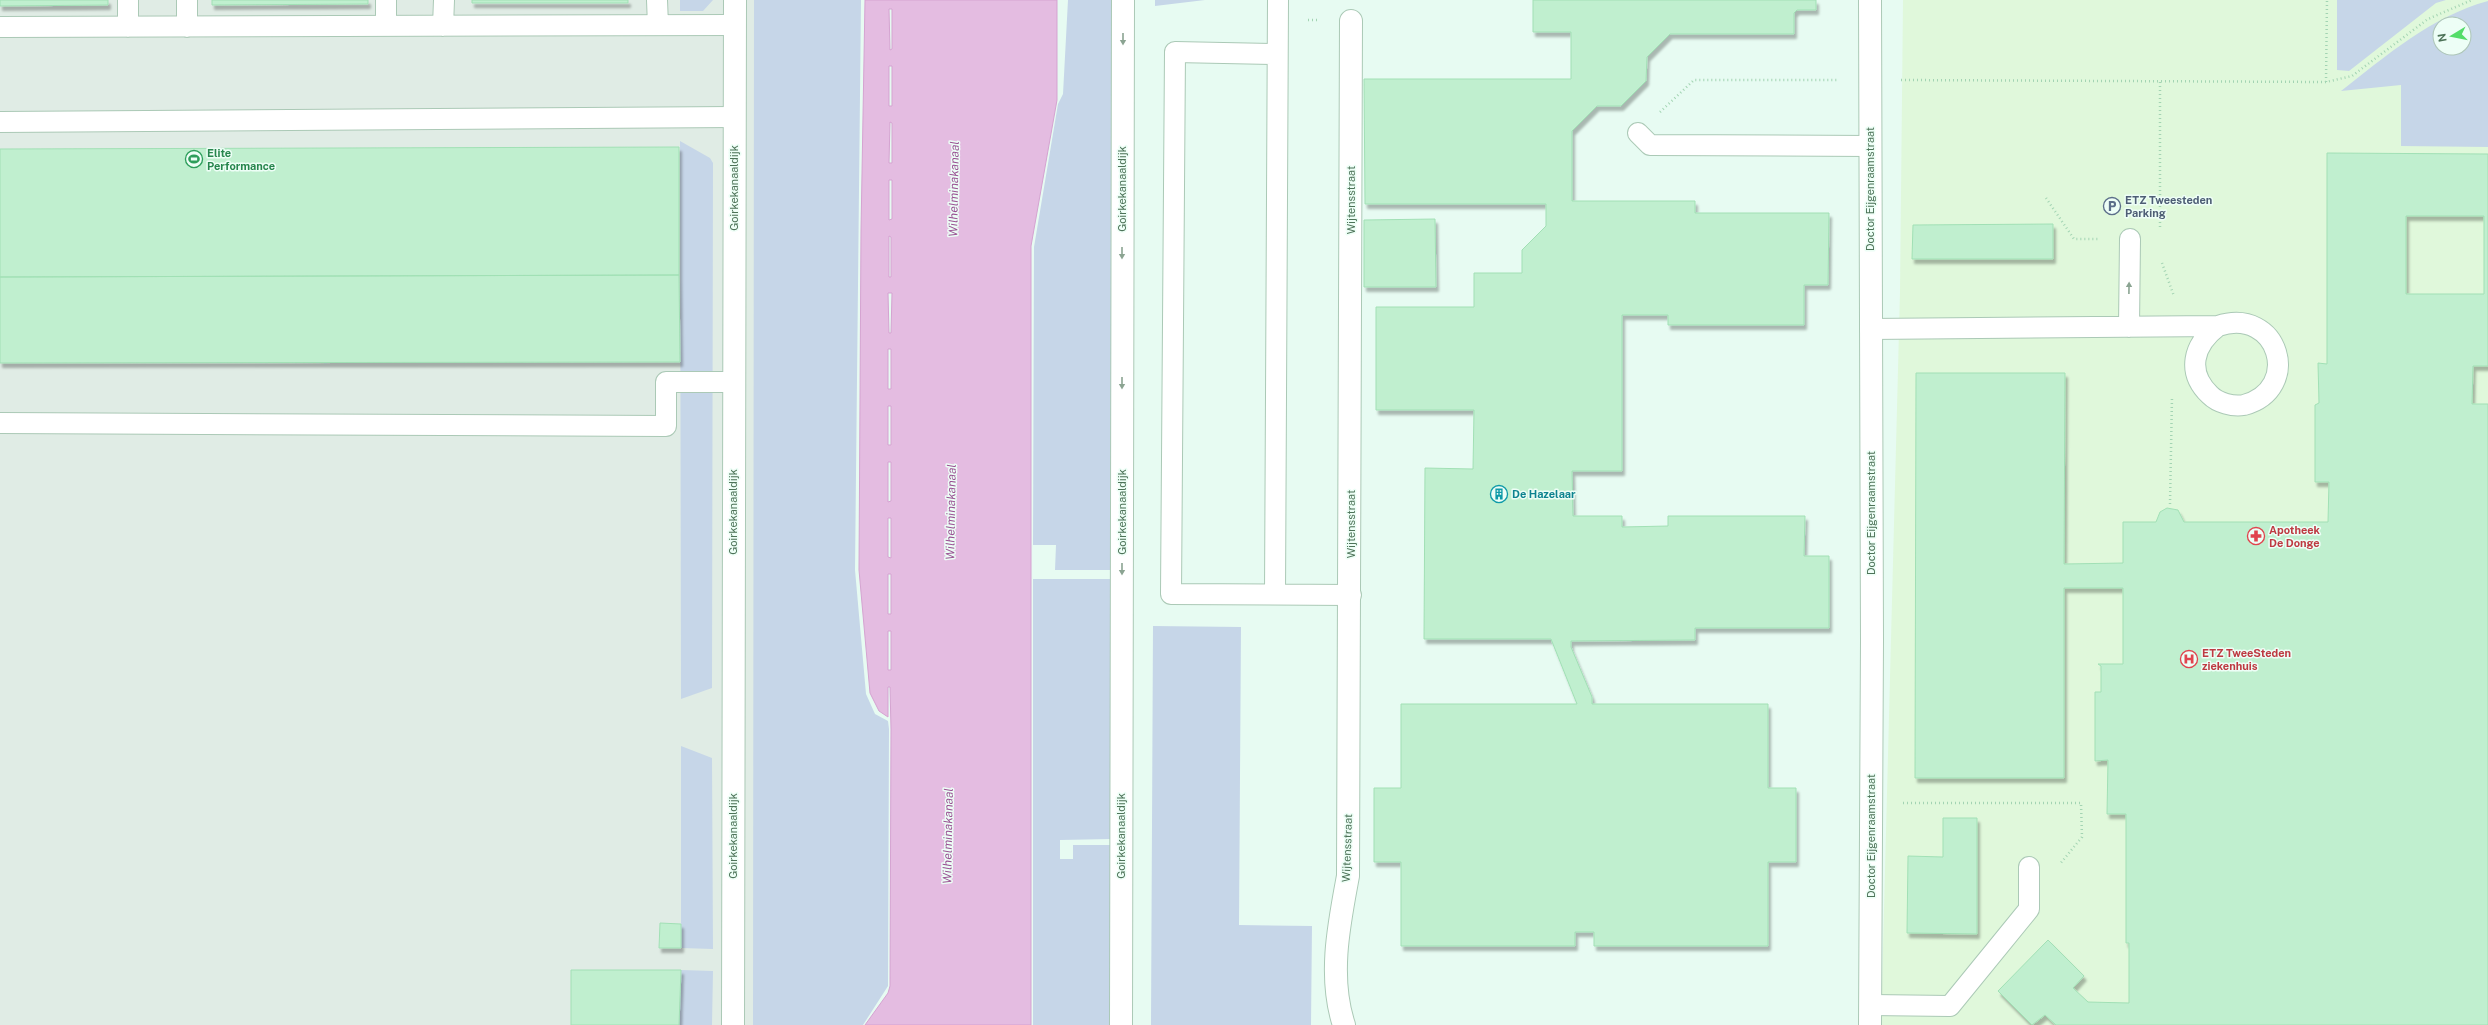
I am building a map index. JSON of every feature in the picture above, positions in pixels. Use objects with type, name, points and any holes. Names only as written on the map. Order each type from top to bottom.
[{"type":"street","name":"Goirkekanaaldijk","points":[[733,1025],[735,0]]},
{"type":"street","name":"Goirkekanaaldijk","points":[[1121,1025],[1123,0]]},
{"type":"street","name":"Doctor Eijgenraamstraat","points":[[1870,0],[1870,1015]]},
{"type":"street","name":"Wijtensstraat","points":[[1344,1025],[1337,1003],[1338,934],[1348,876],[1351,595],[1351,20]]},
{"type":"lane","points":[[128,0],[128,27]]},
{"type":"lane","points":[[187,0],[187,27]]},
{"type":"lane","points":[[386,0],[386,26]]},
{"type":"lane","points":[[443,26],[444,0]]},
{"type":"lane","points":[[657,0],[658,25]]},
{"type":"lane","points":[[1275,594],[1278,0]]},
{"type":"lane","points":[[0,27],[735,25]]},
{"type":"lane","points":[[1278,54],[1175,52],[1171,594],[1351,595]]},
{"type":"lane","points":[[0,122],[734,117]]},
{"type":"lane","points":[[1638,133],[1650,145],[1871,146]]},
{"type":"lane","points":[[2129,327],[2130,239]]},
{"type":"lane","points":[[1870,329],[2173,327],[2218,326],[2230,322],[2243,322],[2256,327],[2266,335],[2274,346],[2278,358],[2278,371],[2273,384],[2266,394],[2254,402],[2240,406],[2226,404],[2213,398],[2203,388],[2196,375],[2195,361],[2199,347],[2206,335],[2218,326]]},
{"type":"lane","points":[[0,423],[666,426],[666,382],[734,382]]},
{"type":"lane","points":[[1870,1015],[1950,1006],[2029,909],[2029,867]]},
{"type":"path","points":[[2326,82],[2327,0]]},
{"type":"path","points":[[1638,133],[1694,80],[2326,82],[2352,76],[2428,19],[2472,0]]},
{"type":"path","points":[[1278,20],[1351,20]]},
{"type":"path","points":[[2046,198],[2074,239],[2160,238],[2160,82]]},
{"type":"path","points":[[2160,259],[2174,292],[2173,327]]},
{"type":"path","points":[[2170,504],[2172,388]]},
{"type":"path","points":[[1871,802],[2081,803],[2082,837],[2063,861],[2058,867],[2029,867]]},
{"type":"shaded area","points":[[0,0],[817,0],[819,1025],[0,1025]]},
{"type":"shaded area","points":[[680,0],[713,0],[703,11],[680,11]]},
{"type":"shaded area","points":[[754,0],[861,0],[855,570],[866,694],[875,714],[888,721],[889,729],[888,986],[863,1025],[753,1025]]},
{"type":"shaded area","points":[[1068,0],[1112,0],[1112,570],[1055,570],[1056,545],[1033,545],[1034,247],[1058,104],[1063,94]]},
{"type":"shaded area","points":[[1155,0],[1205,0],[1155,6]]},
{"type":"shaded area","name":"ETZ TweeSteden ziekenhuis","points":[[1903,0],[2488,0],[2488,1025],[1881,1025],[1900,292]]},
{"type":"shaded area","points":[[2337,0],[2446,0],[2436,3],[2349,71],[2337,70]]},
{"type":"shaded area","points":[[2488,1],[2488,147],[2401,146],[2401,85],[2341,91],[2410,38],[2432,25],[2432,56],[2472,56],[2472,16],[2448,16]]},
{"type":"shaded area","points":[[680,141],[710,158],[713,163],[712,688],[681,699]]},
{"type":"shaded area","points":[[1033,579],[1112,579],[1111,839],[1060,840],[1060,859],[1073,859],[1073,845],[1111,845],[1111,1025],[1033,1025]]},
{"type":"shaded area","points":[[1153,626],[1241,627],[1239,925],[1312,926],[1311,1025],[1151,1025]]},
{"type":"shaded area","points":[[681,746],[712,758],[713,949],[681,948]]},
{"type":"shaded area","points":[[681,970],[713,971],[712,1025],[679,1025]]},
{"type":"water","name":"Wilhelminakanaal","points":[[865,0],[1057,0],[1057,100],[1031,246],[1031,1025],[865,1025],[888,993],[890,986],[891,729],[890,687],[888,687],[888,717],[879,711],[870,693],[859,570],[861,231]],"holes":[[[889,9],[892,9],[892,49],[890,50]],[[889,66],[892,66],[892,106],[889,106]],[[890,122],[892,123],[892,163],[889,163]],[[889,180],[892,180],[892,219],[889,220]],[[889,236],[891,237],[891,277],[889,277]],[[888,293],[892,293],[891,333],[889,333]],[[888,349],[891,349],[891,389],[888,389]],[[888,406],[891,406],[891,445],[888,445]],[[888,462],[891,462],[891,501],[888,502]],[[888,518],[891,518],[891,558],[888,557]],[[888,574],[891,574],[891,614],[888,614]],[[888,631],[891,631],[891,670],[888,670]]]},
{"type":"building","points":[[0,0],[108,0],[108,5],[0,6]]},
{"type":"building","points":[[212,0],[368,0],[368,4],[212,5]]},
{"type":"building","points":[[472,0],[628,0],[628,3],[472,3]]},
{"type":"building","name":"De Hazelaar","points":[[1533,0],[1816,0],[1816,10],[1797,10],[1794,13],[1794,34],[1670,34],[1647,57],[1646,81],[1621,106],[1597,106],[1572,131],[1572,201],[1695,201],[1695,213],[1829,213],[1828,285],[1804,285],[1804,325],[1668,325],[1668,315],[1622,315],[1622,471],[1572,471],[1573,516],[1622,516],[1622,527],[1668,526],[1668,516],[1805,516],[1804,556],[1829,556],[1829,628],[1695,628],[1695,640],[1571,641],[1571,647],[1592,697],[1592,704],[1768,704],[1768,788],[1796,788],[1796,862],[1768,862],[1768,946],[1594,946],[1594,932],[1575,932],[1575,946],[1401,946],[1401,862],[1374,862],[1374,788],[1401,788],[1401,704],[1577,704],[1551,639],[1424,639],[1425,468],[1473,469],[1474,410],[1376,410],[1376,307],[1474,307],[1474,273],[1522,273],[1522,250],[1546,226],[1546,204],[1365,204],[1364,79],[1571,79],[1571,32],[1533,32]]},
{"type":"building","points":[[679,147],[679,275],[0,277],[0,149]]},
{"type":"building","name":"ETZ TweeSteden ziekenhuis","points":[[2327,153],[2488,154],[2488,366],[2473,366],[2472,404],[2488,404],[2488,1025],[2056,1025],[2045,1015],[2032,1025],[1998,991],[2048,940],[2084,976],[2073,988],[2088,1002],[2129,1003],[2129,943],[2126,943],[2126,814],[2107,814],[2108,760],[2095,761],[2095,692],[2101,692],[2101,666],[2098,664],[2123,664],[2123,588],[2064,588],[2064,778],[1915,778],[1916,373],[2065,373],[2064,564],[2123,563],[2123,522],[2156,522],[2160,512],[2167,508],[2178,510],[2184,522],[2328,522],[2329,482],[2315,482],[2315,405],[2319,403],[2318,363],[2327,364]],"holes":[[[2406,216],[2484,216],[2484,294],[2406,294]]]},
{"type":"building","points":[[1435,219],[1436,287],[1364,287],[1364,220]]},
{"type":"building","points":[[2053,224],[2053,259],[1912,259],[1913,225]]},
{"type":"building","points":[[679,275],[680,362],[0,363],[0,277]]},
{"type":"building","points":[[1943,818],[1977,818],[1977,934],[1907,933],[1908,856],[1943,857]]},
{"type":"building","points":[[660,923],[681,924],[681,948],[659,948]]},
{"type":"building","points":[[571,970],[681,970],[679,1025],[571,1025]]},
{"type":"place","name":"Elite Performance","points":[[194,159]]},
{"type":"place","name":"ETZ Tweesteden Parking","points":[[2112,206]]},
{"type":"place","name":"De Hazelaar","points":[[1499,494]]},
{"type":"place","name":"Apotheek De Donge","points":[[2256,536]]},
{"type":"place","name":"ETZ TweeSteden ziekenhuis","points":[[2189,659]]}]
